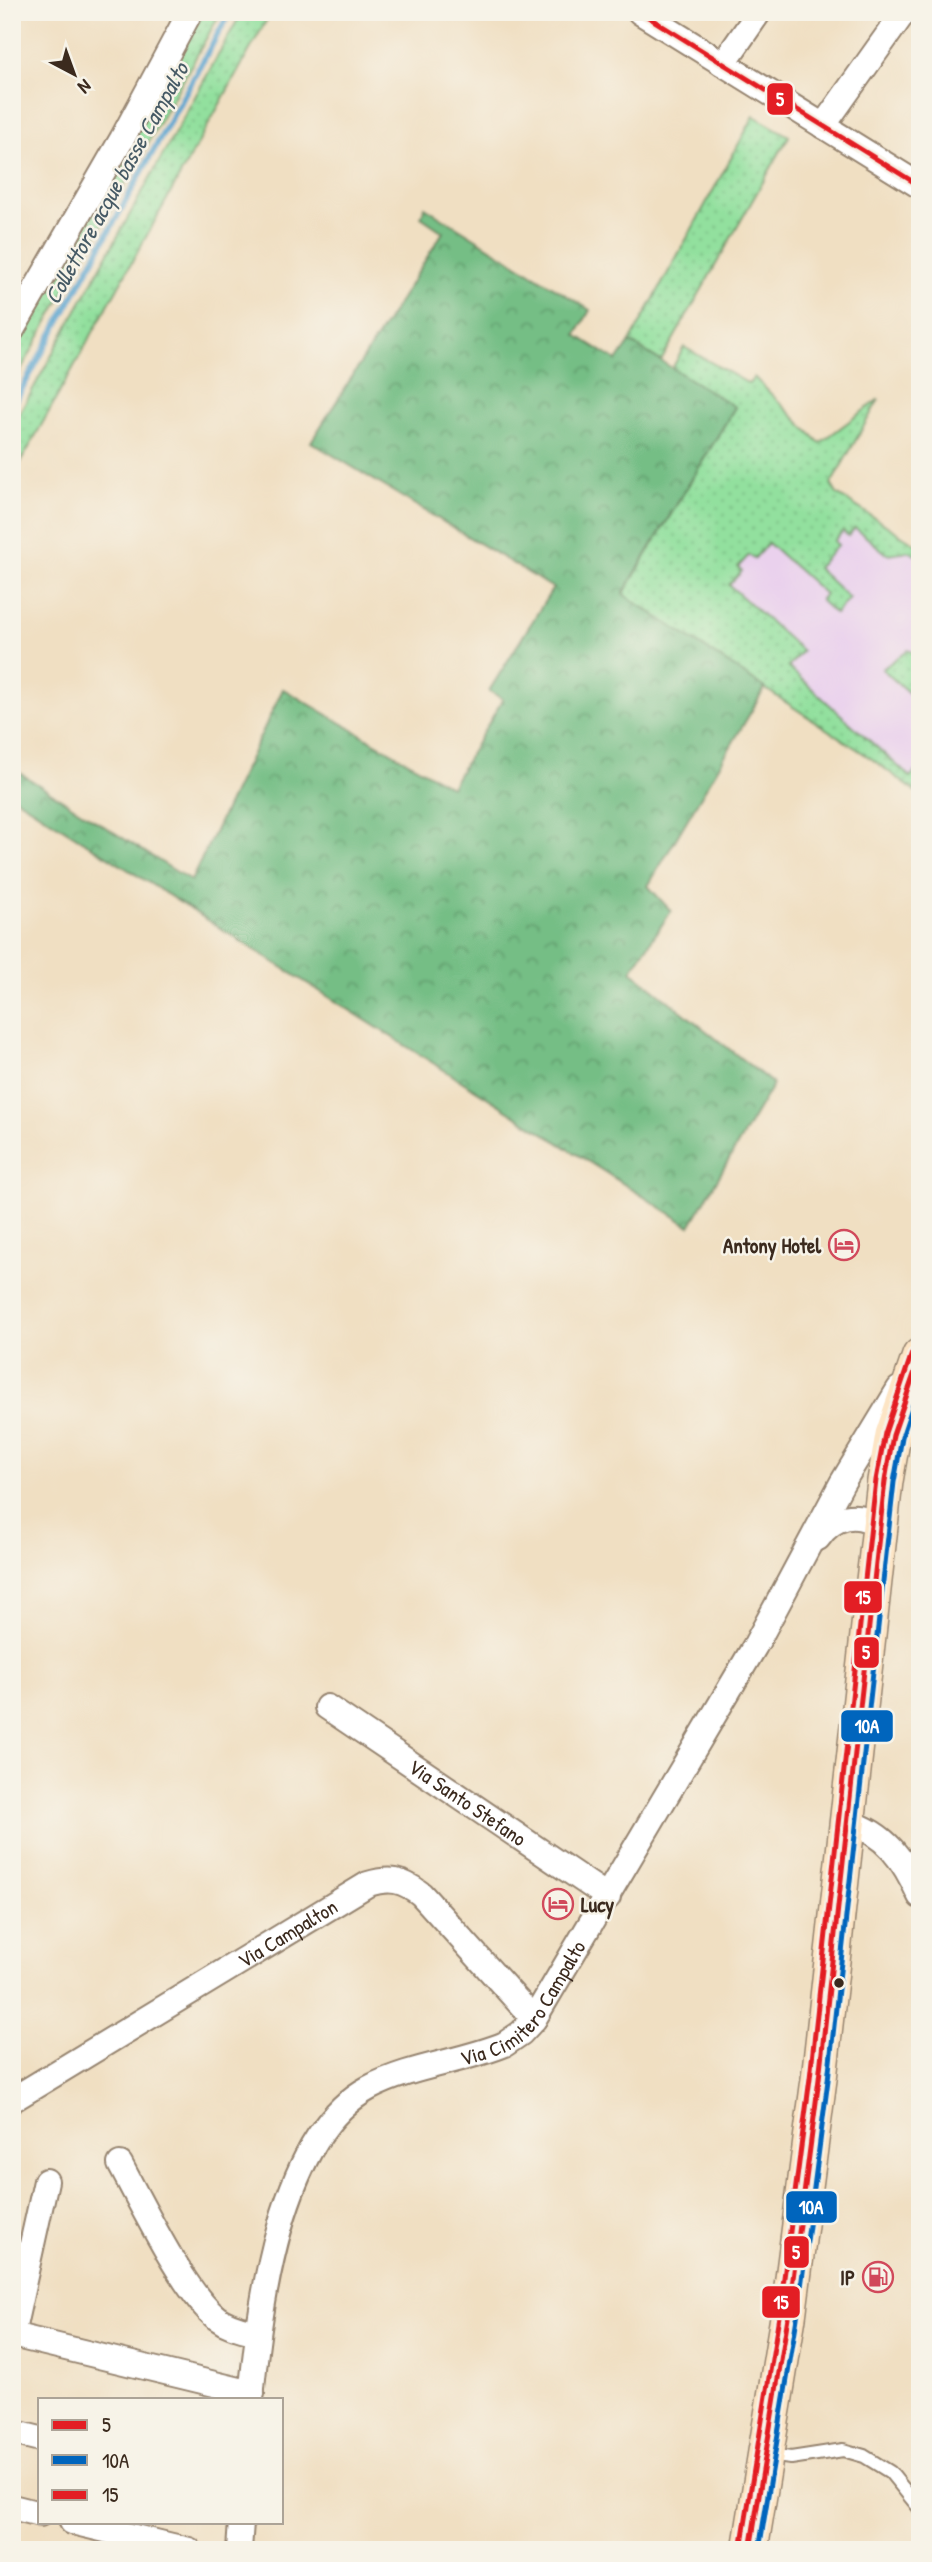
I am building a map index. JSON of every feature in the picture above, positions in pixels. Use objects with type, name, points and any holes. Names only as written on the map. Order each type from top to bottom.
[{"type":"main road","points":[[750,2550],[788,2317],[819,2079],[879,1527],[893,1435],[917,1362]]},
{"type":"street","points":[[12,330],[122,139],[190,12]]},
{"type":"street","points":[[640,12],[920,186]]},
{"type":"street","points":[[723,64],[759,12]]},
{"type":"street","points":[[823,126],[904,12]]},
{"type":"street","name":"Via Cimitero Campalto","points":[[252,2396],[257,2333],[266,2273],[286,2208],[313,2146],[336,2111],[371,2086],[505,2044],[521,2034],[534,2019],[608,1897],[803,1559],[876,1423],[917,1362]]},
{"type":"street","points":[[831,1503],[851,1491],[884,1492]]},
{"type":"street","name":"Via Cimitero Campalto","points":[[803,1559],[822,1533],[839,1518],[869,1518],[879,1527]]},
{"type":"street","name":"Via Santo Stefano","points":[[327,1707],[608,1897]]},
{"type":"street","points":[[847,1822],[877,1834],[890,1846],[902,1860],[920,1896]]},
{"type":"street","name":"Via Campalton","points":[[12,2100],[368,1884],[384,1879],[398,1880],[421,1894],[534,2019]]},
{"type":"street","points":[[120,2164],[151,2222],[202,2303],[216,2318],[231,2326],[257,2333]]},
{"type":"street","points":[[46,2181],[12,2334],[252,2396]]},
{"type":"street","points":[[12,2432],[38,2438]]},
{"type":"street","points":[[12,2507],[38,2514]]},
{"type":"street","points":[[80,2524],[189,2550]]},
{"type":"street","points":[[239,2550],[241,2524]]},
{"type":"lane","points":[[766,2455],[791,2458],[843,2450],[864,2456],[890,2472],[920,2509]]},
{"type":"shaded area","points":[[835,474],[831,484],[837,494],[920,547],[920,795],[872,759],[623,595]]},
{"type":"green space","points":[[204,12],[221,12],[12,386],[12,354]]},
{"type":"green space","points":[[242,12],[271,12],[12,478],[12,427]]},
{"type":"green space","points":[[754,116],[789,136],[661,361],[630,342]]},
{"type":"green space","points":[[425,207],[590,310],[576,335],[617,361],[630,342],[735,407],[623,594],[765,688],[648,886],[671,911],[631,971],[773,1084],[690,1226],[12,796],[12,768],[191,881],[283,689],[451,787],[503,699],[489,691],[553,588],[311,442],[443,232],[421,217]]},
{"type":"green space","points":[[684,347],[749,384],[754,377],[820,443],[879,399],[831,484],[837,494],[920,547],[920,558],[909,551],[887,554],[855,528],[848,536],[843,531],[834,541],[838,545],[817,568],[849,598],[835,614],[820,600],[825,594],[768,543],[754,559],[749,555],[738,567],[742,571],[729,585],[802,651],[788,667],[910,777],[920,767],[920,795],[872,759],[623,595],[735,407],[672,369]]},
{"type":"green space","points":[[908,650],[920,656],[920,703],[882,669]]},
{"type":"waterway","name":"Collettore acque basse Campalto","points":[[12,407],[230,12]]},
{"type":"transit line","name":"5","points":[[640,12],[920,186]]},
{"type":"transit line","name":"15","points":[[741,2549],[779,2316],[810,2078],[876,1480],[885,1433],[912,1353]]},
{"type":"transit line","name":"5","points":[[750,2550],[788,2317],[819,2079],[885,1481],[893,1435],[920,1357]]},
{"type":"transit line","name":"10A","points":[[759,2550],[797,2318],[828,2080],[894,1482],[902,1437],[920,1384]]},
{"type":"place","name":"Antony Hotel","points":[[844,1245]]},
{"type":"place","name":"Lucy","points":[[558,1904]]},
{"type":"place","name":"IP","points":[[878,2277]]}]
